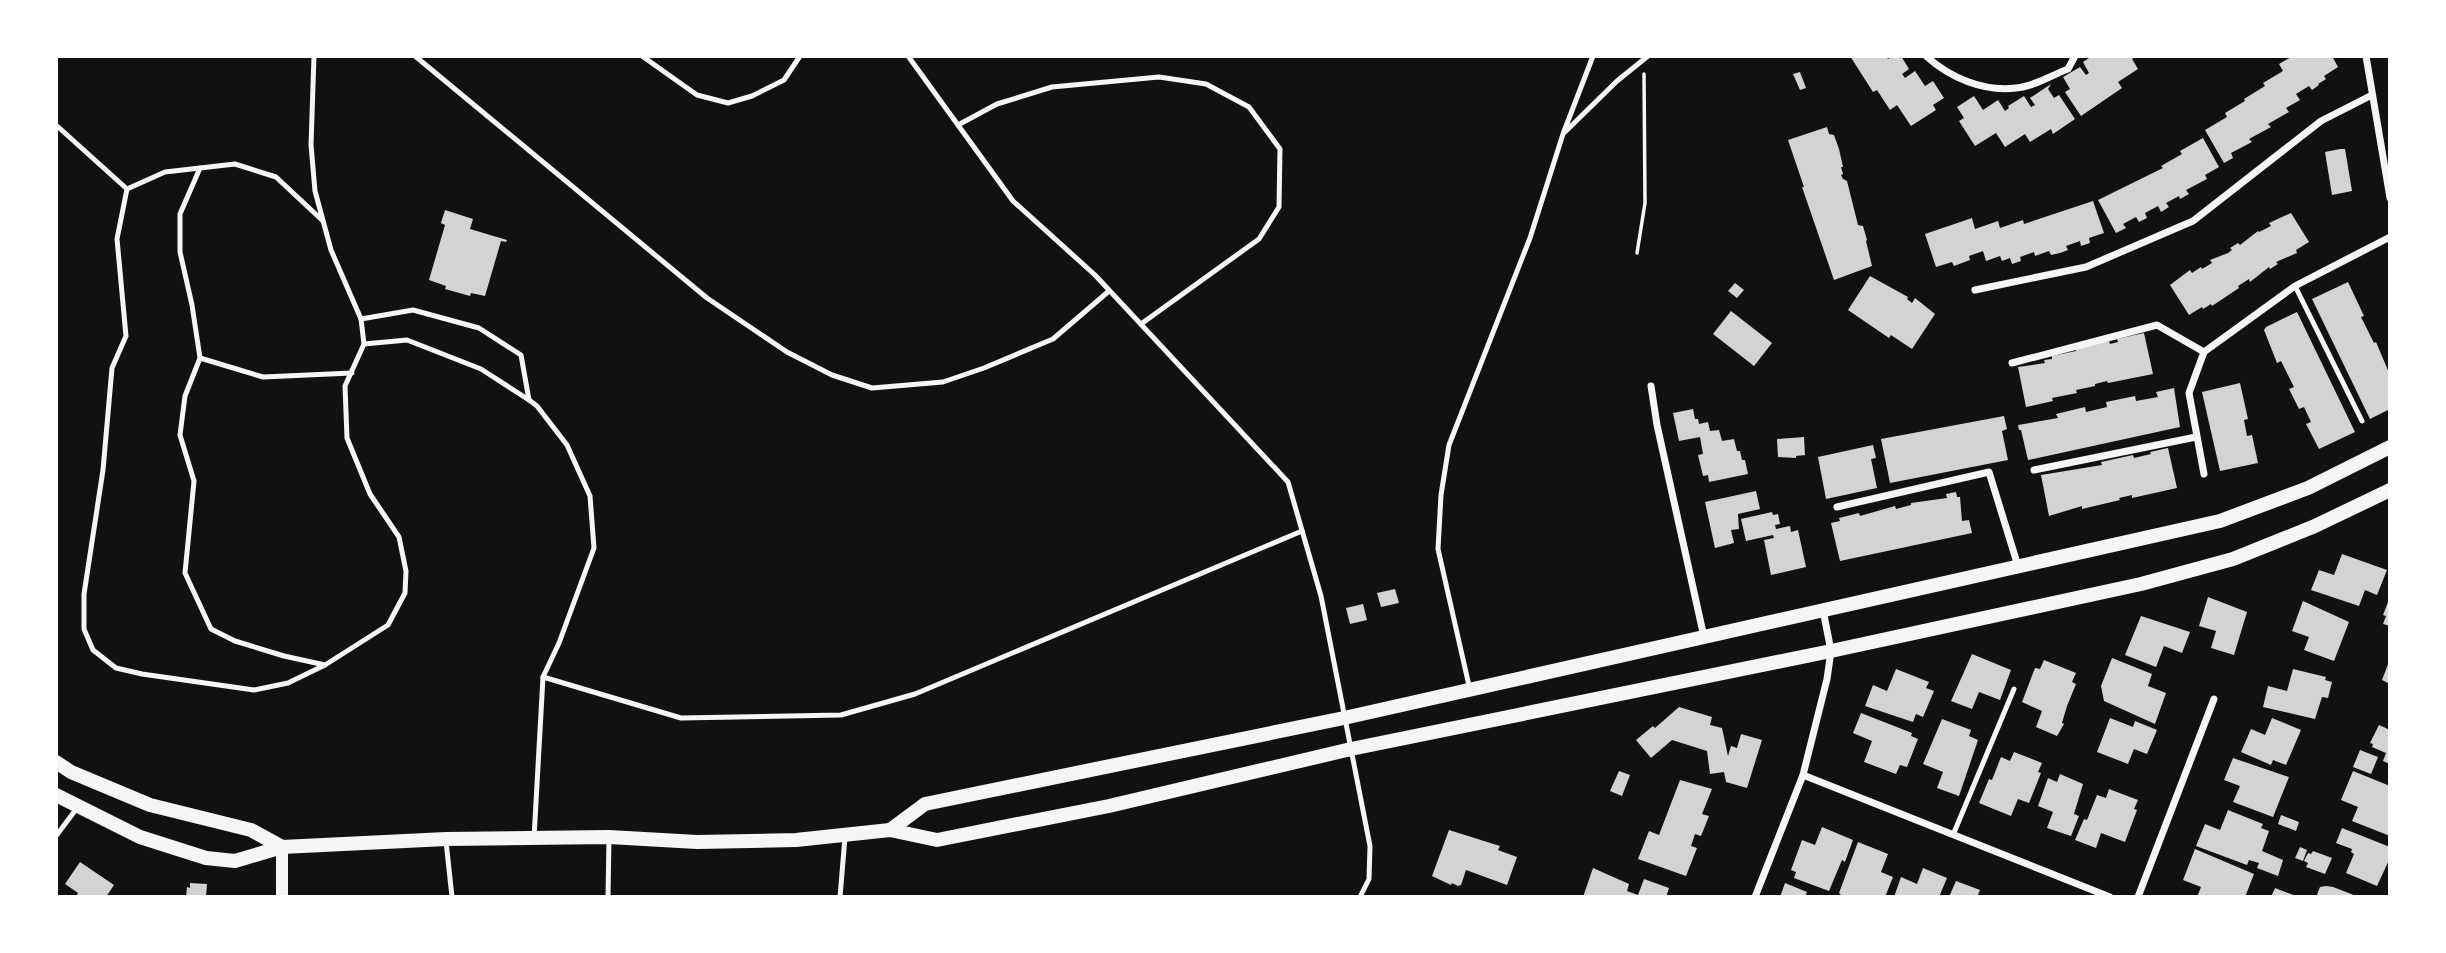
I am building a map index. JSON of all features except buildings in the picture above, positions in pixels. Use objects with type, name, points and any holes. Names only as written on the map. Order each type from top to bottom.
[{"type":"main road","points":[[890,830],[925,804],[1344,718],[2220,521],[2308,488],[2390,447]]},
{"type":"main road","points":[[56,796],[139,837],[206,858],[235,861],[282,847],[446,839],[609,837],[697,842],[796,840],[890,830],[937,841],[1109,806],[1351,748],[1831,651],[2141,584],[2233,559],[2315,526],[2390,490]]},
{"type":"main road","points":[[56,762],[71,772],[149,805],[251,830],[282,847]]},
{"type":"street","points":[[1926,56],[1975,86],[2018,88],[2068,69],[2075,56]]},
{"type":"street","points":[[2366,56],[2390,198]]},
{"type":"street","points":[[1975,290],[2086,267],[2193,221],[2321,121],[2372,95]]},
{"type":"street","points":[[2204,474],[2189,393],[2204,352],[2295,286],[2390,237]]},
{"type":"street","points":[[2012,363],[2157,325],[2204,352]]},
{"type":"street","points":[[1651,386],[1657,425],[1704,638]]},
{"type":"street","points":[[2034,470],[2196,437]]},
{"type":"street","points":[[1837,507],[1989,472],[2018,567]]},
{"type":"street","points":[[1755,897],[1802,775],[1826,679],[1831,651],[1823,610]]},
{"type":"street","points":[[2138,897],[2214,699]]},
{"type":"street","points":[[1802,775],[2110,897]]},
{"type":"street","points":[[282,847],[282,897]]},
{"type":"lane","points":[[127,189],[117,239],[126,335],[112,368],[103,470],[84,594],[84,629],[93,649],[116,668],[254,690],[288,683],[325,665],[388,625],[405,593],[407,570],[399,537],[370,494],[347,438],[345,386],[364,344],[361,319],[331,250],[315,191],[312,145],[314,56]]},
{"type":"lane","points":[[415,56],[707,298],[787,352],[832,375],[872,388],[943,382],[1053,339],[1110,291]]},
{"type":"lane","points":[[642,56],[697,95],[728,103],[752,96],[784,80],[800,56]]},
{"type":"lane","points":[[908,56],[1013,201],[1110,291],[1289,482],[1321,596],[1370,846],[1368,879],[1360,897]]},
{"type":"lane","points":[[1470,690],[1438,549],[1441,495],[1449,445],[1530,238],[1563,134],[1593,56]]},
{"type":"lane","points":[[1563,134],[1617,80],[1648,56]]},
{"type":"lane","points":[[958,125],[997,104],[1052,87],[1159,76],[1206,84],[1249,107],[1280,149],[1279,207],[1259,239],[1141,324]]},
{"type":"lane","points":[[56,125],[127,189]]},
{"type":"lane","points":[[127,189],[165,172],[235,164],[276,177],[323,221]]},
{"type":"lane","points":[[200,168],[180,214],[180,252],[200,358],[185,396],[180,435],[194,481],[185,573],[211,629],[235,641],[325,665]]},
{"type":"lane","points":[[2295,286],[2362,421]]},
{"type":"lane","points":[[361,319],[414,310],[479,328],[521,355],[529,400]]},
{"type":"lane","points":[[364,344],[407,340],[481,369],[537,405],[567,445],[590,496],[594,548],[559,643],[543,677],[534,838]]},
{"type":"lane","points":[[200,358],[263,377],[352,373]]},
{"type":"lane","points":[[543,677],[681,718],[841,715],[915,694],[1302,531]]},
{"type":"lane","points":[[1953,835],[2014,689]]},
{"type":"lane","points":[[56,836],[77,808]]},
{"type":"lane","points":[[840,897],[845,836]]},
{"type":"lane","points":[[608,897],[609,837]]},
{"type":"lane","points":[[446,839],[452,897]]},
{"type":"path","points":[[1636,67],[1646,76],[1645,203],[1637,253]]}]
